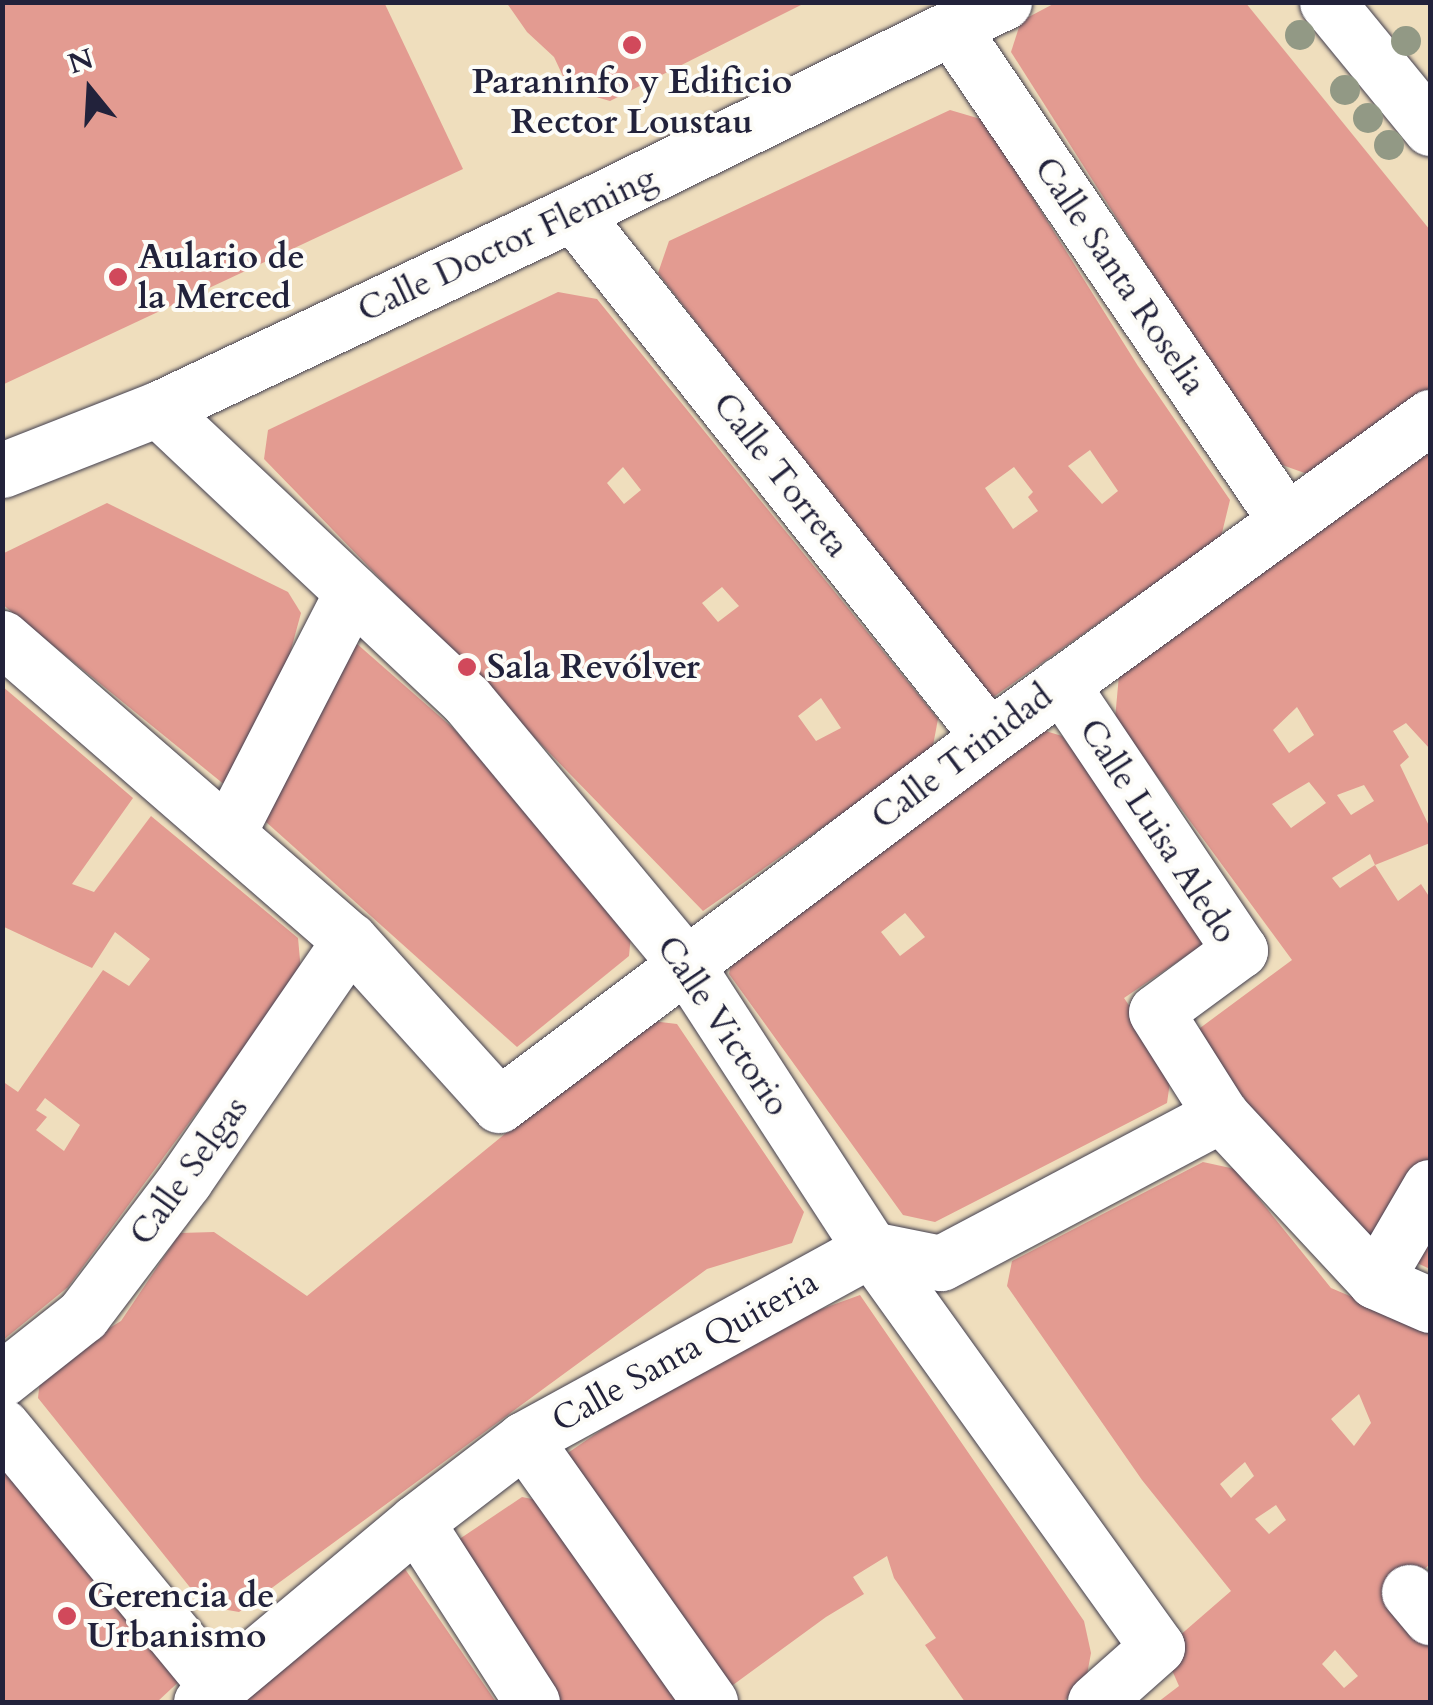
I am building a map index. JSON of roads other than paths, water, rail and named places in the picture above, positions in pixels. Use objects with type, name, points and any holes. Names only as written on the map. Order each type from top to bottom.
[{"type":"street","name":"Calle Doctor Fleming","points":[[2,470],[158,408],[573,214],[1004,2]]},
{"type":"street","points":[[1327,2],[1430,128]]},
{"type":"street","name":"Calle Santa Roselia","points":[[953,30],[1286,521]]},
{"type":"street","name":"Calle Torreta","points":[[573,214],[989,736]]},
{"type":"street","name":"Calle Victorio","points":[[158,408],[466,700],[685,963],[871,1249],[1157,1648],[1095,1702]]},
{"type":"street","name":"Calle Trinidad","points":[[350,940],[500,1105],[989,736],[1430,418]]},
{"type":"street","points":[[228,833],[352,592]]},
{"type":"street","points":[[2,638],[350,940]]},
{"type":"street","name":"Calle Luisa Aledo","points":[[1061,684],[1240,950],[1156,1012],[1222,1116],[1375,1281],[1430,1305]]},
{"type":"street","name":"Calle Selgas","points":[[2,1379],[83,1315],[185,1180],[350,940]]},
{"type":"street","points":[[871,1249],[942,1263],[1222,1116]]},
{"type":"street","points":[[1375,1281],[1430,1187]]},
{"type":"street","name":"Calle Santa Quiteria","points":[[208,1694],[416,1522],[524,1439],[871,1249]]},
{"type":"street","points":[[2,1426],[208,1694]]},
{"type":"street","points":[[524,1439],[710,1702]]},
{"type":"street","points":[[416,1522],[532,1702]]},
{"type":"place","name":"Paraninfo y Edificio Rector Loustau","points":[[632,45]]},
{"type":"place","name":"Aulario de la Merced","points":[[118,277]]},
{"type":"place","name":"Sala Revólver","points":[[467,667]]},
{"type":"place","name":"Gerencia de Urbanismo","points":[[67,1616]]}]
